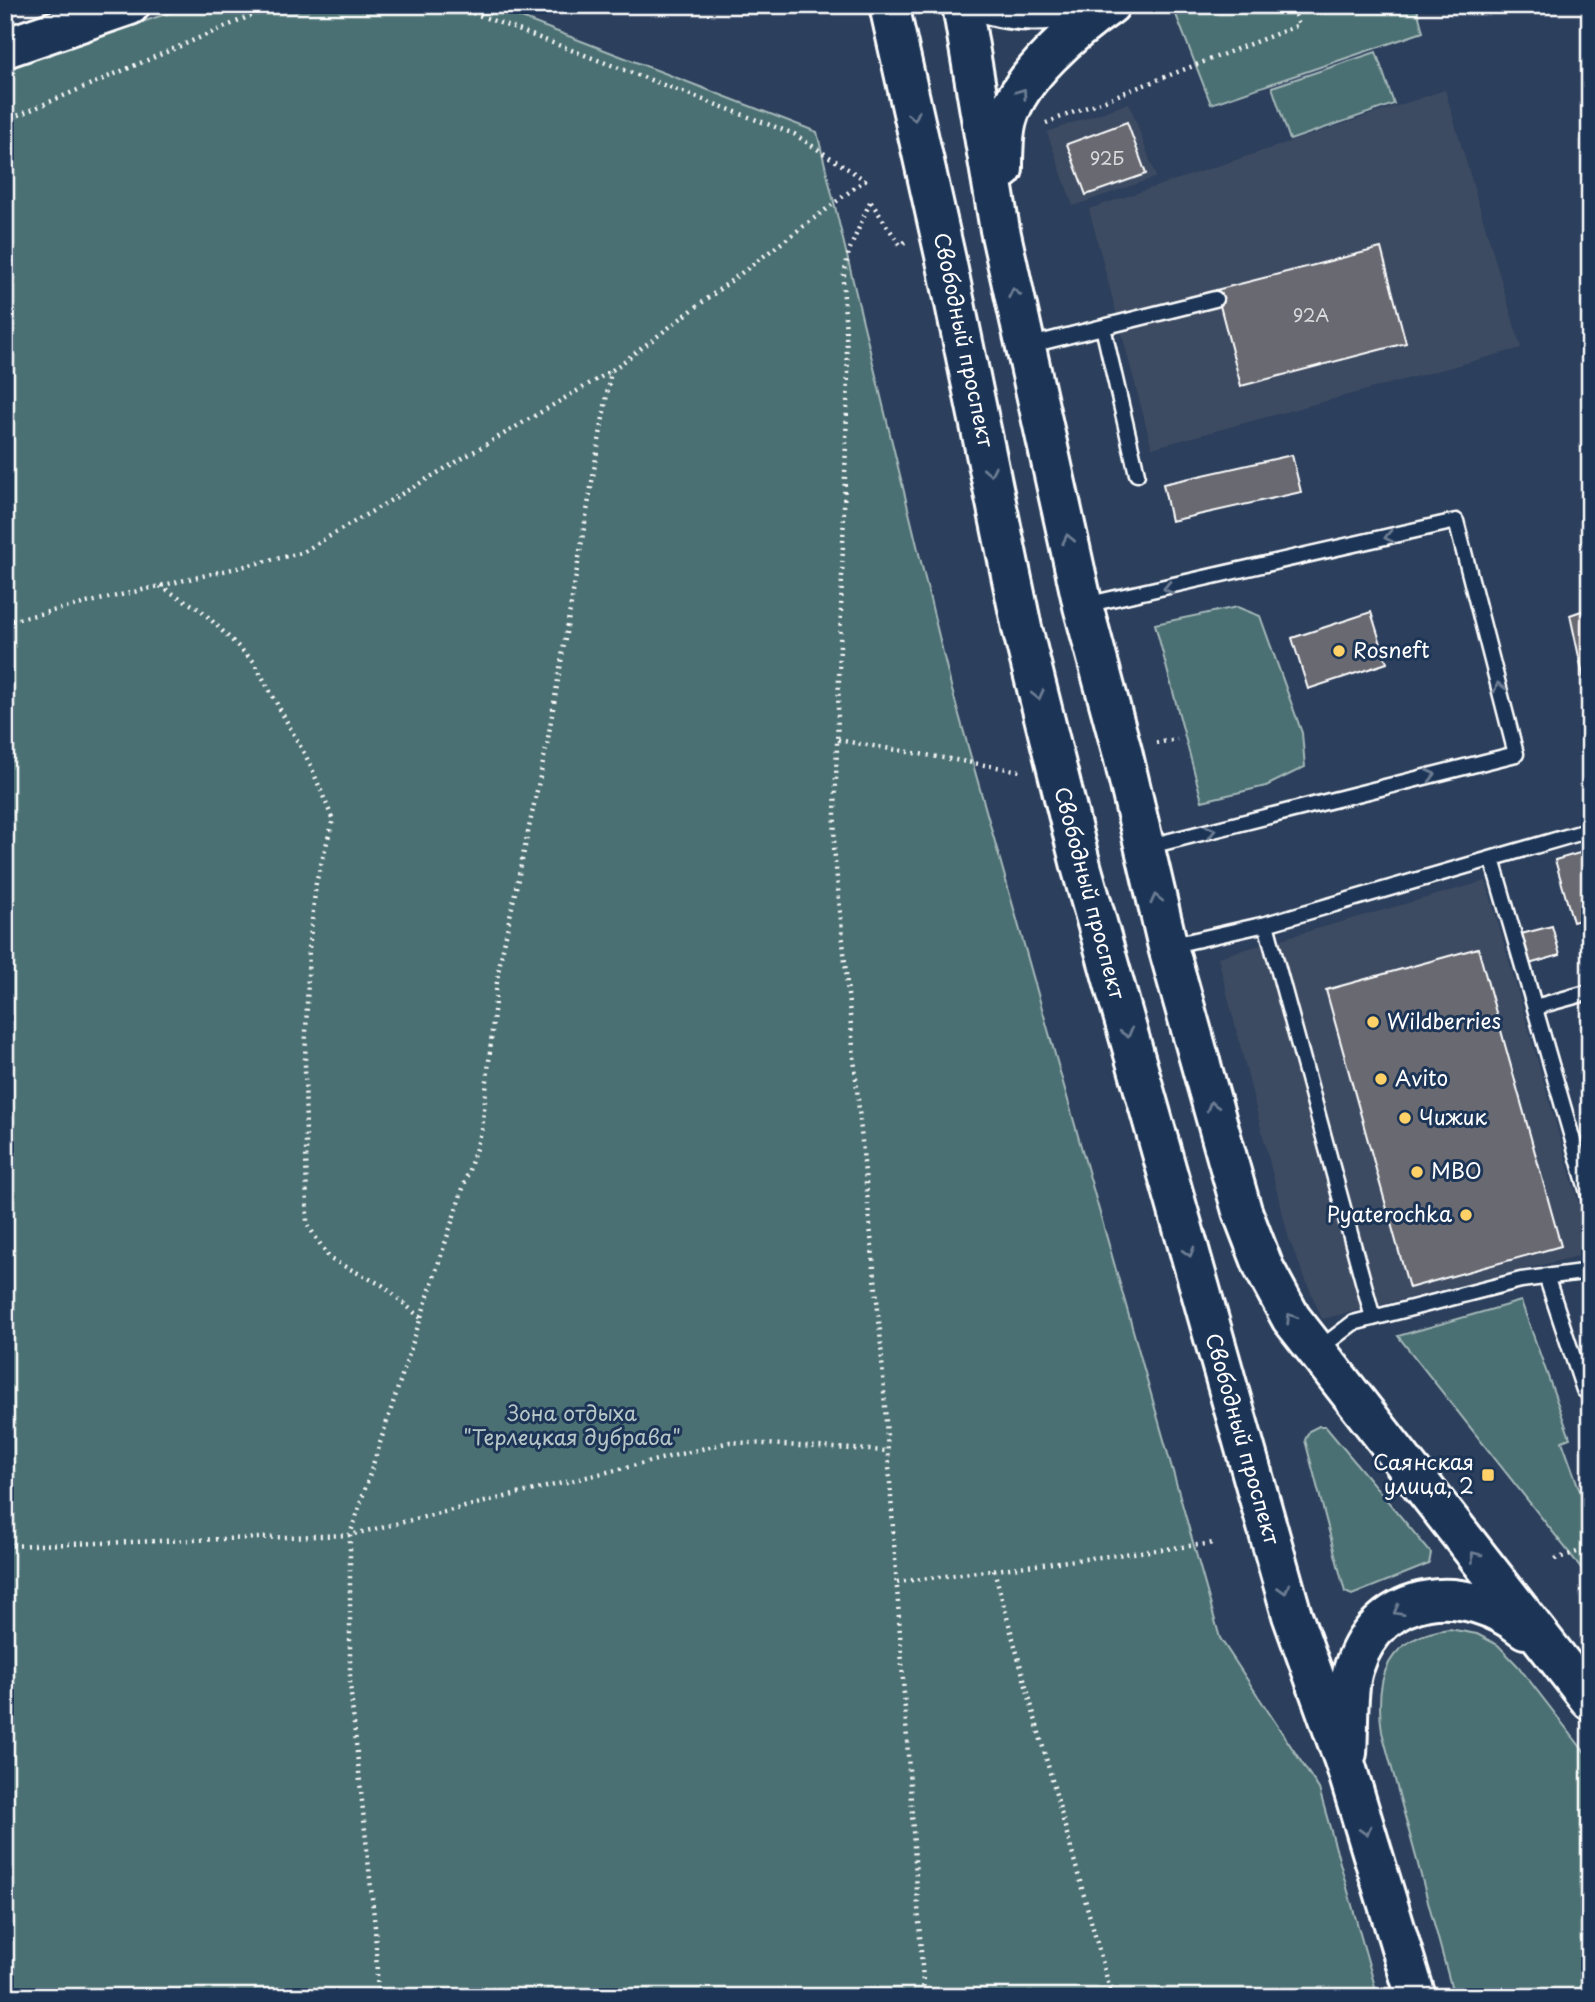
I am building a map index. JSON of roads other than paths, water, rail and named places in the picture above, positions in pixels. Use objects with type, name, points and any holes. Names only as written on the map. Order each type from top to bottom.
[{"type":"main road","points":[[5,48],[130,5]]},
{"type":"main road","name":"Свободный проспект","points":[[889,5],[946,260],[1025,641],[1080,866],[1292,1615],[1346,1766],[1416,1997]]},
{"type":"main road","name":"Свободный проспект","points":[[962,5],[1000,230],[1083,606],[1168,947],[1242,1211],[1264,1268],[1291,1318],[1315,1352],[1590,1700]]},
{"type":"main road","points":[[991,5],[1037,11],[1077,5]]},
{"type":"main road","points":[[1000,230],[1003,147],[1007,121],[1013,105],[1058,45],[1110,5]]},
{"type":"main road","name":"Свободный проспект","points":[[1346,1766],[1353,1670],[1363,1643],[1378,1623],[1402,1607],[1425,1600],[1485,1604],[1514,1620],[1548,1648]]},
{"type":"lane","points":[[1026,346],[1215,299]]},
{"type":"lane","points":[[1103,327],[1137,474]]},
{"type":"lane","points":[[1083,606],[1456,522],[1516,754],[1144,847]]},
{"type":"lane","points":[[1168,947],[1266,924],[1590,831]]},
{"type":"lane","points":[[1492,859],[1590,1200]]},
{"type":"lane","points":[[1266,924],[1373,1318]]},
{"type":"lane","points":[[1535,1007],[1590,992]]},
{"type":"lane","points":[[1315,1352],[1353,1323],[1521,1280],[1590,1271]]},
{"type":"lane","points":[[1546,1276],[1584,1390]]},
{"type":"place","name":"Rosneft","points":[[1339,651]]},
{"type":"place","name":"Wildberries","points":[[1373,1022]]},
{"type":"place","name":"Avito","points":[[1381,1079]]},
{"type":"place","name":"Чижик","points":[[1405,1118]]},
{"type":"place","name":"МВО","points":[[1417,1172]]},
{"type":"place","name":"Pyaterochka","points":[[1466,1215]]},
{"type":"place","name":"Саянская улица, 2","points":[[1488,1475]]},
{"type":"park label","name":"Зона отдыха \"Терлецкая дубрава\"","points":[[572,1426]]}]
